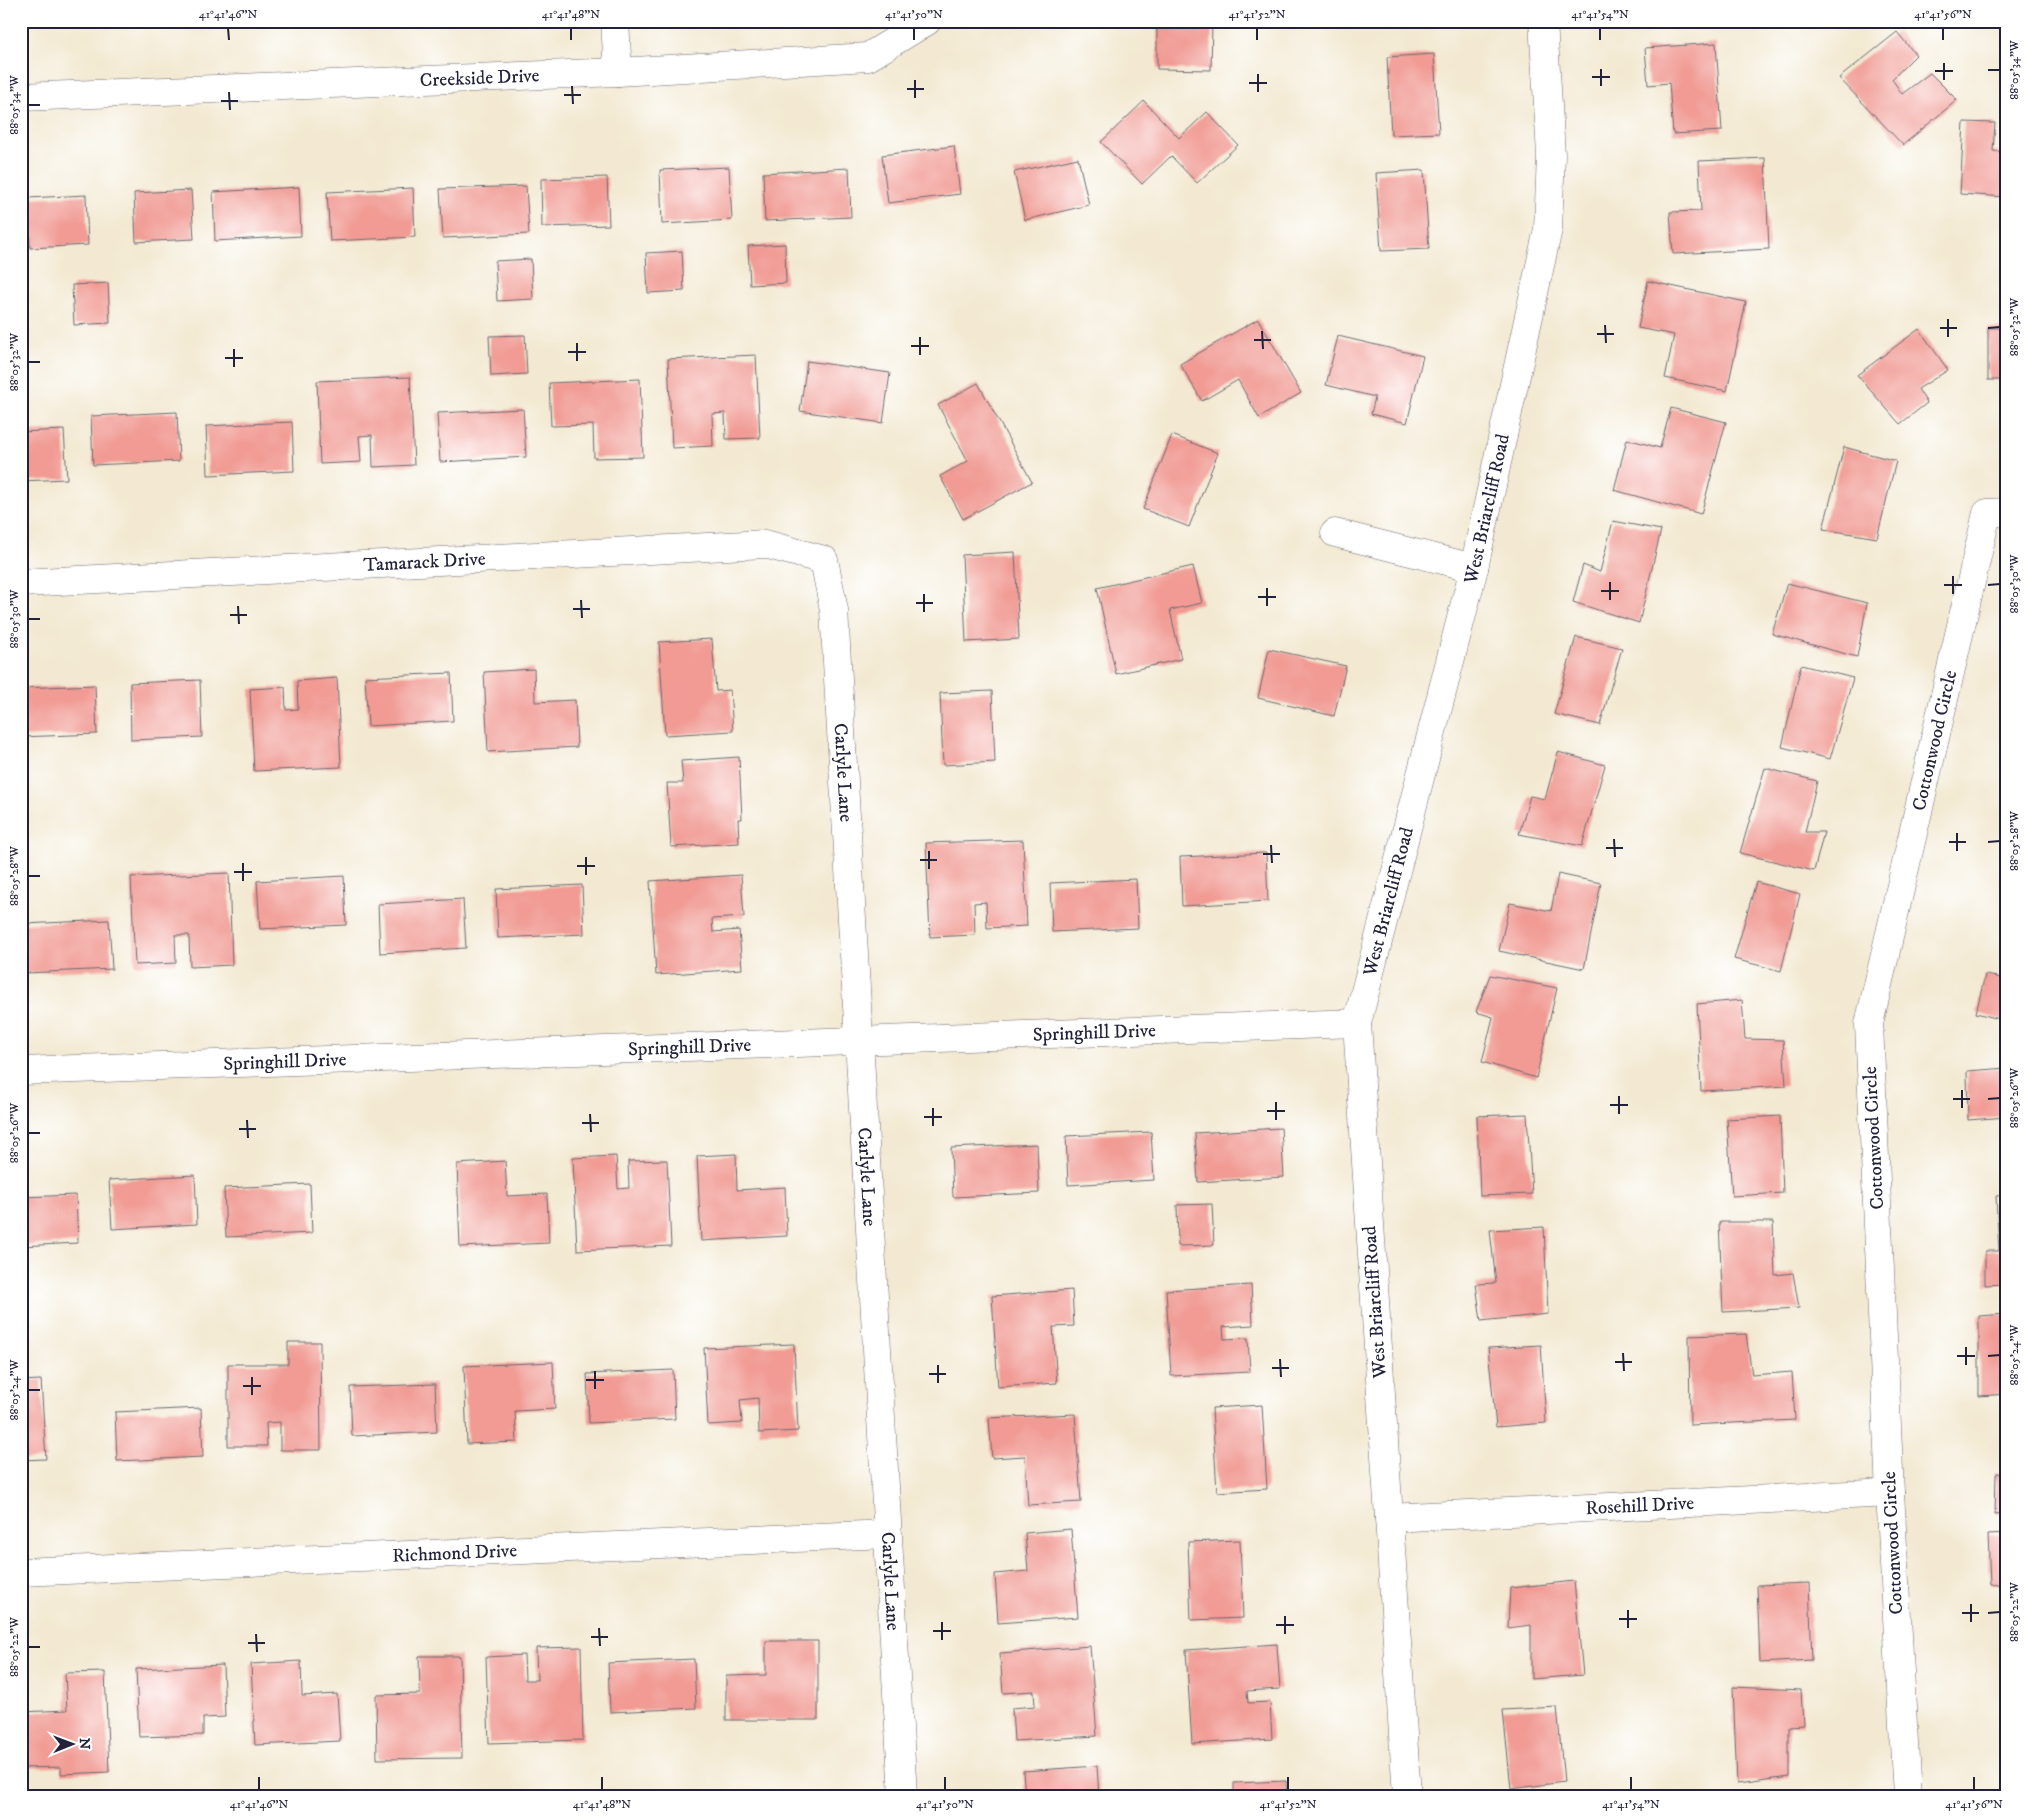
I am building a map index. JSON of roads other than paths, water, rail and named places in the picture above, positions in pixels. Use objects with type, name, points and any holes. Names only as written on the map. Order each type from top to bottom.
[{"type":"street","points":[[615,21],[618,72]]},
{"type":"street","name":"Creekside Drive","points":[[21,97],[618,72],[868,57],[927,21]]},
{"type":"street","name":"West Briarcliff Road","points":[[1407,1796],[1357,1023],[1474,568],[1548,229],[1551,155],[1543,21]]},
{"type":"street","name":"Cottonwood Circle","points":[[1907,1796],[1890,1493],[1869,1024],[1987,513],[2007,512]]},
{"type":"street","points":[[1335,533],[1474,568]]},
{"type":"street","name":"Tamarack Drive","points":[[21,583],[765,544],[824,560]]},
{"type":"street","name":"Carlyle Lane","points":[[824,560],[834,610],[903,1796]]},
{"type":"street","name":"Springhill Drive","points":[[21,1071],[1357,1023]]},
{"type":"street","name":"Rosehill Drive","points":[[1389,1518],[1890,1493]]},
{"type":"street","name":"Richmond Drive","points":[[21,1572],[888,1534]]}]
